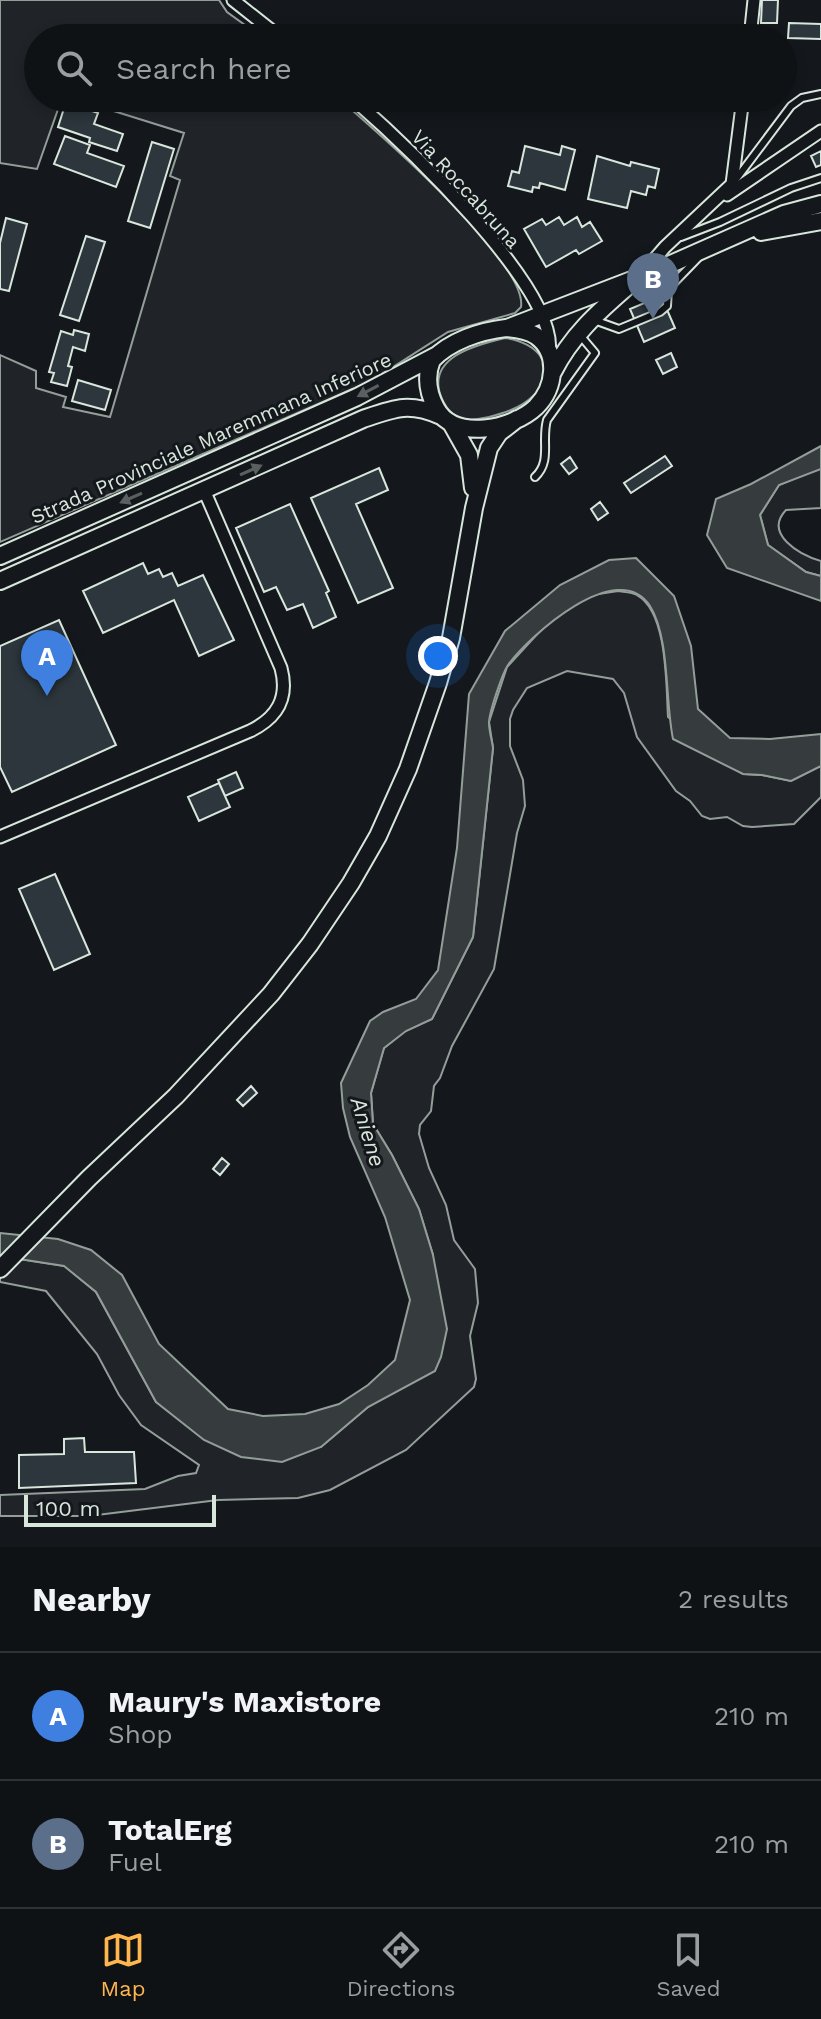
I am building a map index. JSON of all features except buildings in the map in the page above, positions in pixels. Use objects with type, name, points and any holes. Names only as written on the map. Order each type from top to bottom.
[{"type":"main road","points":[[474,508],[469,455],[429,392],[429,367],[437,355],[470,337],[506,328],[655,271],[784,214],[821,204]]},
{"type":"main road","points":[[736,237],[821,221]]},
{"type":"main road","points":[[0,1269],[89,1178],[176,1096],[291,970],[351,883],[378,836],[415,747],[451,638],[474,508],[489,448],[499,433],[532,411],[541,401],[562,355],[578,333],[635,279]]},
{"type":"main road","points":[[506,328],[537,336],[549,352],[553,372]]},
{"type":"main road","name":"Strada Provinciale Maremmana Inferiore","points":[[0,556],[357,397],[437,355]]},
{"type":"main road","points":[[0,581],[389,410],[419,407],[474,429],[517,419]]},
{"type":"street","points":[[233,0],[263,24]]},
{"type":"street","points":[[751,24],[754,0]]},
{"type":"street","name":"Via Roccabruna","points":[[367,112],[419,160],[471,216],[496,246],[542,313]]},
{"type":"street","points":[[716,202],[732,184],[741,112]]},
{"type":"street","points":[[655,271],[652,262],[673,239],[716,202],[821,131]]},
{"type":"street","points":[[542,313],[550,330],[549,352]]},
{"type":"street","points":[[0,837],[250,731],[278,711],[284,691],[281,668],[204,490]]},
{"type":"lane","points":[[797,102],[821,94]]},
{"type":"lane","points":[[732,184],[786,112]]},
{"type":"lane","points":[[673,239],[720,222],[797,185],[821,178]]},
{"type":"lane","points":[[591,319],[619,329],[660,312],[667,306],[668,289],[705,250]]},
{"type":"lane","points":[[535,477],[546,459],[544,433],[547,420],[595,353],[578,333]]},
{"type":"shaded area","points":[[0,0],[219,0],[227,12],[244,24],[24,24],[24,112],[57,112],[37,169],[0,163]]},
{"type":"shaded area","points":[[117,112],[354,112],[414,166],[476,229],[517,286],[521,307],[515,313],[448,332],[371,381],[0,542],[0,355],[36,371],[36,388],[66,397],[63,407],[110,417],[180,180],[170,176],[184,133]]},
{"type":"shaded area","points":[[505,338],[527,345],[542,358],[545,376],[541,386],[533,396],[512,410],[470,420],[460,418],[448,409],[442,399],[438,385],[440,373],[446,364],[467,350]]},
{"type":"shaded area","points":[[821,469],[821,508],[786,510],[779,527],[781,535],[795,549],[821,561],[821,576],[806,572],[768,545],[760,515],[779,485]]},
{"type":"shaded area","points":[[618,591],[637,595],[655,617],[663,651],[668,717],[743,774],[791,781],[821,766],[821,797],[794,824],[752,827],[743,826],[727,817],[710,819],[702,816],[690,801],[676,791],[637,737],[624,693],[613,679],[567,671],[527,688],[513,710],[510,746],[523,780],[525,806],[517,833],[494,969],[452,1046],[434,1086],[431,1111],[420,1125],[419,1134],[429,1168],[446,1205],[454,1240],[475,1269],[478,1303],[470,1336],[476,1379],[474,1387],[406,1450],[330,1490],[298,1498],[218,1500],[89,1516],[0,1516],[0,1495],[145,1489],[178,1476],[196,1473],[199,1465],[141,1425],[119,1395],[97,1354],[46,1291],[0,1282],[0,1256],[65,1266],[96,1292],[156,1402],[321,1447],[368,1407],[391,1393],[433,1255],[419,1209],[373,1124],[371,1093],[384,1048],[405,1031],[432,1019],[473,937],[493,748],[489,722],[507,667],[552,618],[592,595]]},
{"type":"water","points":[[821,446],[821,469],[779,485],[760,515],[768,545],[806,572],[821,576],[821,601],[727,568],[707,535],[716,499]]},
{"type":"water","name":"Aniene","points":[[636,558],[674,596],[691,646],[698,709],[730,738],[770,739],[821,734],[821,766],[791,781],[743,774],[673,739],[661,635],[650,606],[636,593],[617,590],[597,595],[575,606],[554,620],[519,652],[505,670],[490,718],[493,748],[473,937],[432,1019],[406,1031],[384,1048],[371,1093],[373,1124],[419,1209],[433,1255],[447,1329],[441,1357],[435,1371],[368,1407],[321,1447],[282,1462],[241,1457],[204,1440],[156,1402],[96,1292],[64,1266],[0,1256],[0,1233],[58,1239],[91,1250],[122,1275],[159,1344],[228,1409],[263,1416],[305,1414],[339,1404],[368,1385],[395,1360],[410,1300],[385,1217],[350,1137],[341,1083],[370,1021],[383,1012],[416,999],[438,970],[457,848],[469,694],[505,631],[560,585],[609,560]]},
{"type":"place","name":"TotalErg","points":[[653,319]]},
{"type":"place","name":"Maury's Maxistore","points":[[47,696]]}]
